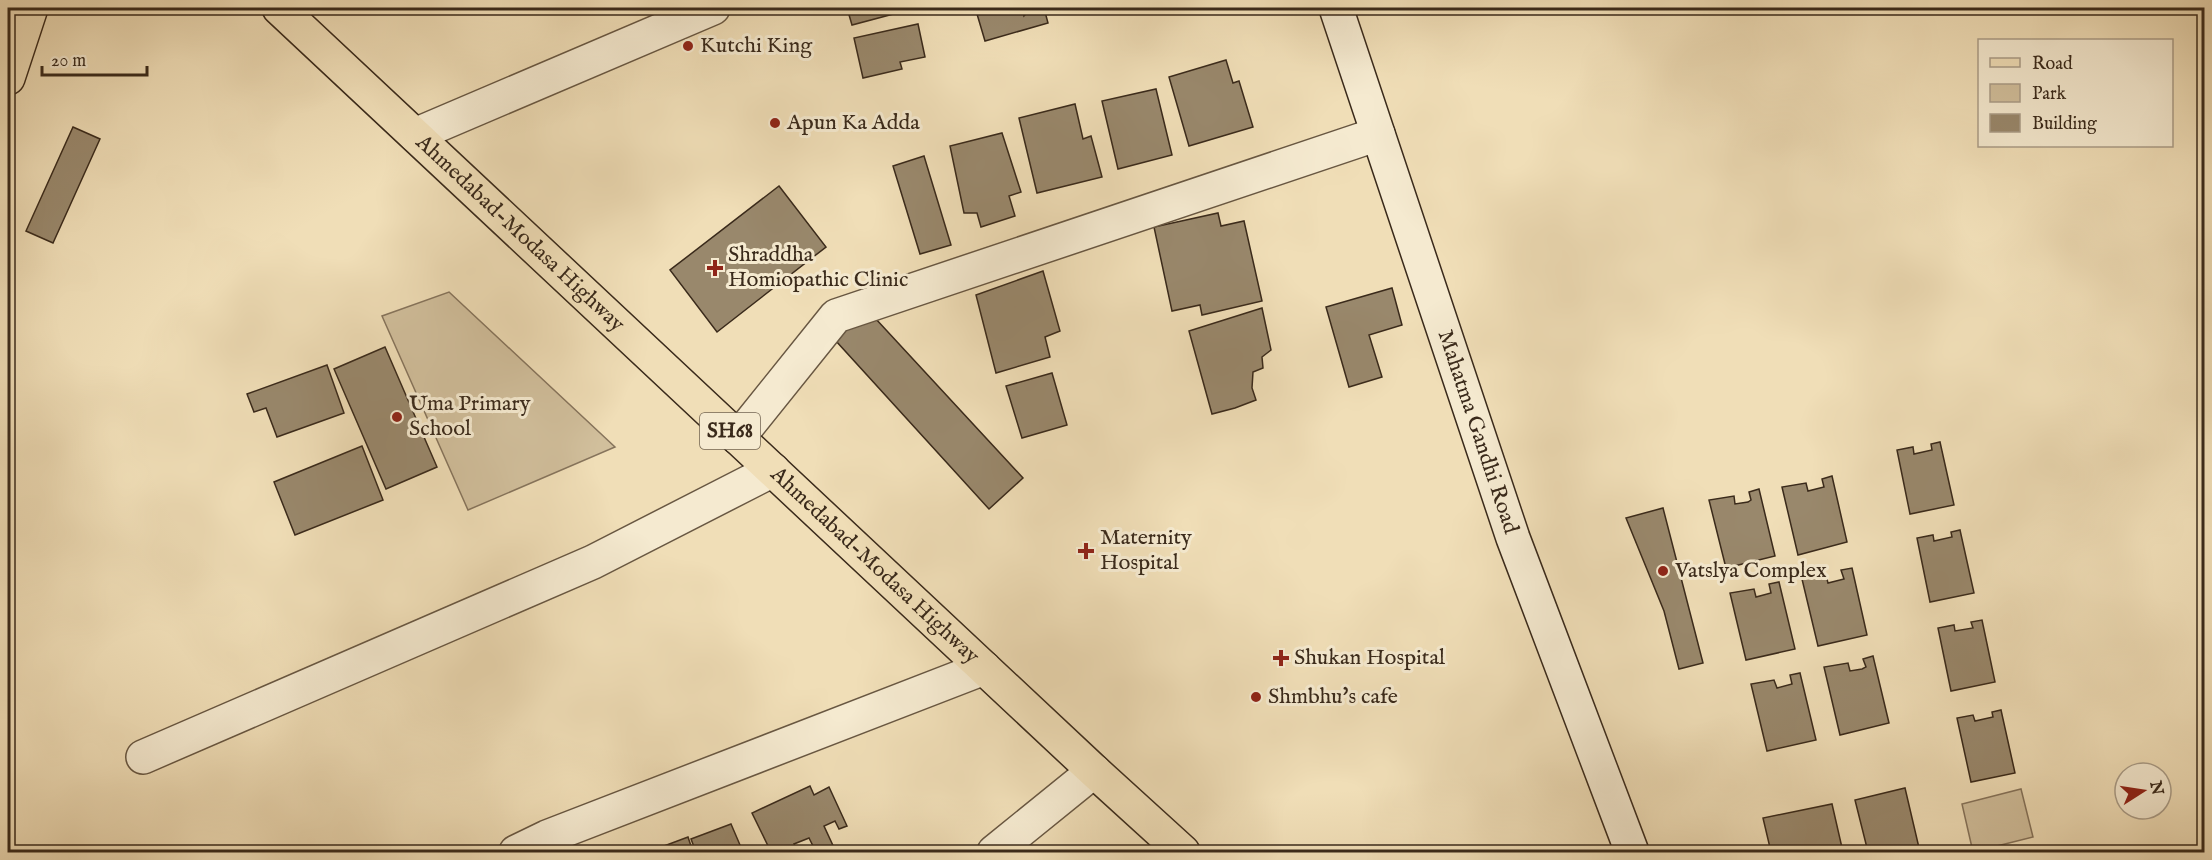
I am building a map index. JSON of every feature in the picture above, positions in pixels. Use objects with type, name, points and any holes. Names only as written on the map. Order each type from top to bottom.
[{"type":"main road","points":[[8,78],[31,8]]},
{"type":"main road","name":"Ahmedabad-Modasa Highway","points":[[279,8],[1183,852]]},
{"type":"street","points":[[415,135],[712,8]]},
{"type":"street","name":"Mahatma Gandhi Road","points":[[1336,8],[1513,538],[1632,852]]},
{"type":"street","points":[[738,438],[836,316],[1378,134]]},
{"type":"street","points":[[143,758],[593,562],[773,470]]},
{"type":"street","points":[[516,852],[558,833],[984,668]]},
{"type":"street","points":[[994,852],[1094,771]]},
{"type":"green space","points":[[449,292],[615,447],[468,510],[382,316]]},
{"type":"green space","points":[[2021,789],[2033,837],[1973,852],[1962,804]]},
{"type":"building","points":[[847,8],[916,8],[852,25]]},
{"type":"building","points":[[1003,8],[1023,8],[1024,16],[1032,8],[1044,8],[1048,23],[985,41],[977,14]]},
{"type":"building","points":[[918,24],[925,57],[900,62],[902,69],[863,78],[854,38]]},
{"type":"building","points":[[1226,60],[1233,83],[1239,81],[1253,127],[1189,146],[1169,77]]},
{"type":"building","points":[[1156,89],[1172,155],[1118,169],[1102,101]]},
{"type":"building","points":[[1075,104],[1083,139],[1091,136],[1102,177],[1037,193],[1019,118]]},
{"type":"building","points":[[73,127],[100,139],[53,243],[26,231]]},
{"type":"building","points":[[1002,133],[1021,192],[1009,196],[1015,216],[981,227],[977,213],[964,213],[950,146]]},
{"type":"building","points":[[924,156],[951,245],[920,254],[893,166]]},
{"type":"building","points":[[779,186],[826,247],[717,332],[670,270]]},
{"type":"building","points":[[1218,213],[1221,226],[1244,221],[1262,301],[1202,315],[1200,305],[1172,311],[1154,227]]},
{"type":"building","points":[[1043,271],[1060,331],[1045,337],[1050,357],[996,373],[976,295]]},
{"type":"building","points":[[1392,288],[1402,325],[1369,335],[1382,377],[1349,387],[1326,307]]},
{"type":"building","points":[[1262,308],[1271,350],[1262,357],[1263,368],[1253,372],[1252,388],[1256,400],[1212,414],[1189,331]]},
{"type":"building","points":[[875,318],[1023,478],[989,509],[836,341],[839,331]]},
{"type":"building","points":[[385,347],[437,467],[386,489],[334,369]]},
{"type":"building","points":[[327,365],[344,413],[277,437],[266,408],[254,412],[247,394]]},
{"type":"building","points":[[1052,373],[1067,425],[1022,438],[1006,386]]},
{"type":"building","points":[[1940,442],[1954,505],[1910,514],[1897,450],[1913,447],[1914,454],[1932,450],[1931,444]]},
{"type":"building","points":[[362,446],[383,500],[295,535],[274,482]]},
{"type":"building","points":[[1832,476],[1847,542],[1798,555],[1782,487],[1806,483],[1808,491],[1824,487],[1822,479]]},
{"type":"building","points":[[1759,489],[1775,556],[1726,568],[1709,500],[1734,496],[1735,504],[1748,502],[1751,500],[1749,492]]},
{"type":"building","name":"Vatslya Complex","points":[[1663,508],[1703,663],[1679,669],[1664,611],[1626,518]]},
{"type":"building","points":[[1960,530],[1974,593],[1930,602],[1917,538],[1933,535],[1934,541],[1952,537],[1951,532]]},
{"type":"building","points":[[1852,568],[1867,635],[1818,646],[1802,579],[1826,575],[1828,583],[1844,579],[1841,570]]},
{"type":"building","points":[[1779,582],[1795,649],[1746,660],[1730,593],[1754,589],[1756,597],[1771,593],[1769,584]]},
{"type":"building","points":[[1982,620],[1995,682],[1951,691],[1938,628],[1954,625],[1955,631],[1973,628],[1971,622]]},
{"type":"building","points":[[1873,656],[1889,723],[1840,735],[1824,667],[1848,663],[1850,671],[1862,669],[1866,667],[1863,659]]},
{"type":"building","points":[[1800,673],[1816,740],[1767,751],[1751,684],[1774,680],[1777,688],[1792,684],[1790,675]]},
{"type":"building","points":[[2001,710],[2015,773],[1971,782],[1957,718],[1973,715],[1975,721],[1993,717],[1992,712]]},
{"type":"building","points":[[810,786],[814,795],[829,787],[847,826],[839,829],[835,821],[824,826],[836,852],[816,852],[809,838],[794,844],[798,851],[771,852],[752,813]]},
{"type":"building","points":[[1905,788],[1920,852],[1868,852],[1855,800]]},
{"type":"building","points":[[1832,804],[1843,852],[1771,852],[1763,818]]},
{"type":"building","points":[[731,824],[743,852],[696,852],[691,839]]},
{"type":"building","points":[[688,837],[693,852],[666,852],[664,846]]},
{"type":"place","name":"Kutchi King","points":[[688,46]]},
{"type":"place","name":"Apun Ka Adda","points":[[775,123]]},
{"type":"place","name":"Shraddha Homiopathic Clinic","points":[[715,268]]},
{"type":"place","name":"Uma Primary School","points":[[397,417]]},
{"type":"place","name":"Maternity Hospital","points":[[1086,551]]},
{"type":"place","name":"Vatslya Complex","points":[[1663,571]]},
{"type":"place","name":"Shukan Hospital","points":[[1281,658]]},
{"type":"place","name":"Shmbhu's cafe","points":[[1256,697]]}]
